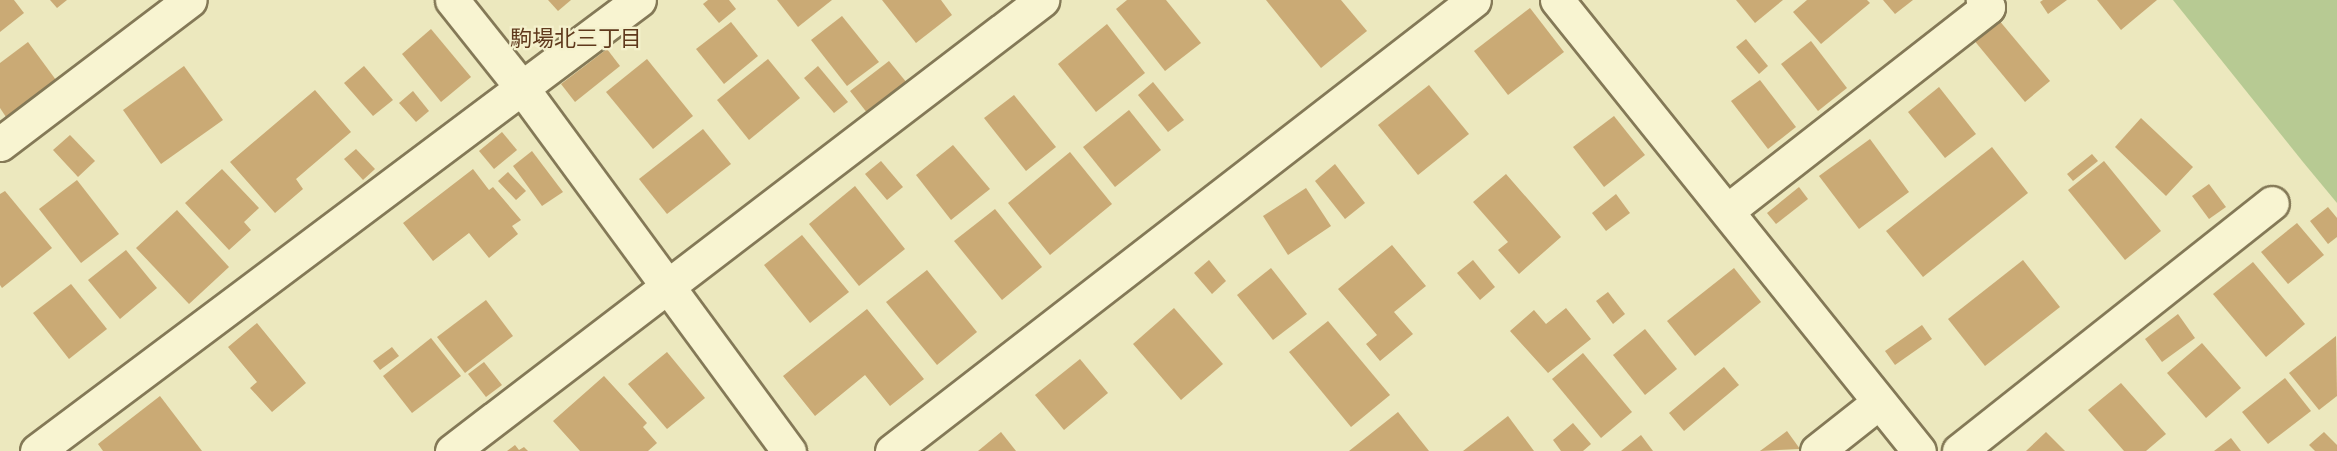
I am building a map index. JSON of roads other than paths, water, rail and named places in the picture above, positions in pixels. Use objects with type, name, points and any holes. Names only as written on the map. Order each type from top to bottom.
[{"type":"street","points":[[0,144],[190,0]]},
{"type":"street","points":[[452,0],[522,88],[789,451]]},
{"type":"street","points":[[37,451],[639,0]]},
{"type":"street","points":[[452,451],[1042,0]]},
{"type":"street","points":[[892,451],[1474,0]]},
{"type":"street","points":[[1727,211],[1988,7],[1983,0]]},
{"type":"street","points":[[1573,5],[1727,211],[1919,451]]},
{"type":"street","points":[[1959,451],[2272,202]]},
{"type":"street","points":[[1817,451],[1879,402]]},
{"type":"district","name":"駒場北三丁目","points":[[576,37]]}]
